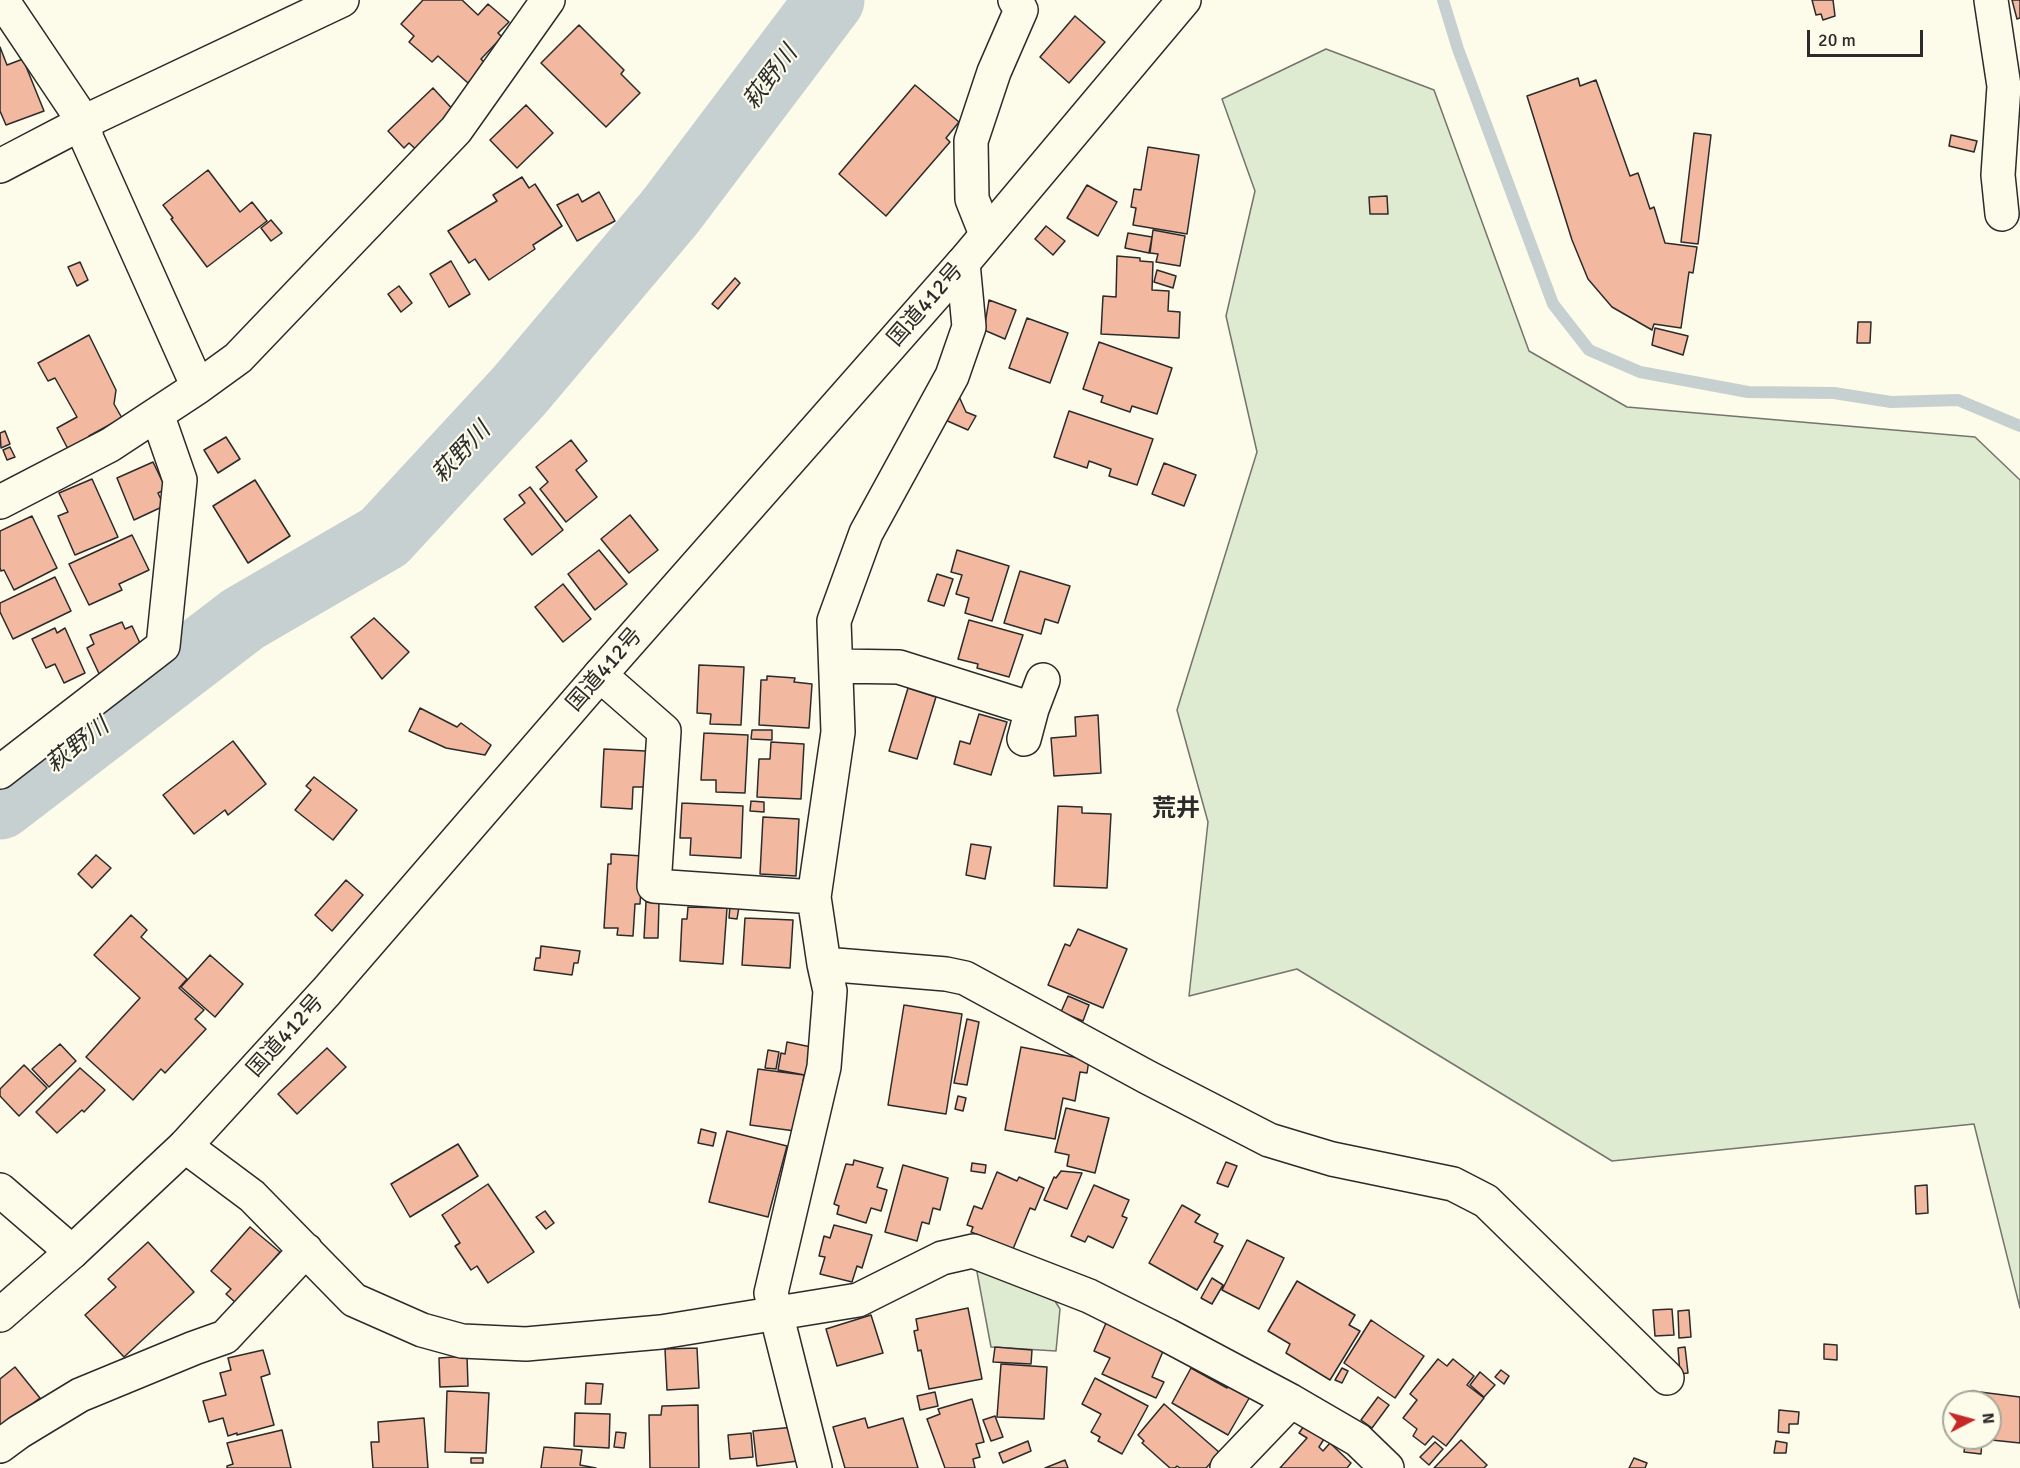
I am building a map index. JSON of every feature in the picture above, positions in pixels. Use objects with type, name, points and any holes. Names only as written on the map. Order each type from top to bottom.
[{"type":"main road","points":[[2,0],[84,122],[87,139],[198,387]]},
{"type":"main road","points":[[0,166],[84,122],[342,0]]},
{"type":"main road","points":[[0,502],[110,445],[238,358],[456,130],[548,0]]},
{"type":"main road","points":[[986,234],[972,199],[971,141],[994,72],[1021,10],[1015,0]]},
{"type":"main road","name":"国道412号","points":[[0,1315],[72,1252],[185,1146],[334,983],[600,675],[963,263],[1184,0]]},
{"type":"main road","points":[[1991,0],[2004,86],[1998,176],[2002,214]]},
{"type":"main road","points":[[814,1468],[771,1293],[824,1067],[830,991],[814,897],[838,732],[834,621],[866,533],[952,376],[969,327],[963,263]]},
{"type":"main road","points":[[0,772],[163,646],[180,480],[157,414]]},
{"type":"main road","points":[[836,666],[899,667],[1033,709]]},
{"type":"main road","points":[[600,675],[664,731],[654,886],[814,897]]},
{"type":"main road","points":[[824,964],[946,974],[965,978],[1269,1140],[1332,1159],[1453,1184],[1486,1202],[1667,1378]]},
{"type":"main road","points":[[185,1146],[252,1196],[354,1300],[422,1330],[462,1341],[526,1344],[661,1332],[858,1300],[942,1258],[973,1251],[1089,1296],[1167,1335],[1291,1401],[1358,1440],[1388,1468]]},
{"type":"main road","points":[[0,1190],[72,1252]]},
{"type":"main road","points":[[0,1446],[80,1395],[225,1337],[306,1250]]},
{"type":"main road","points":[[1227,1468],[1291,1401]]},
{"type":"green space","points":[[1326,49],[1434,90],[1529,351],[1627,407],[1975,437],[2020,480],[2020,1308],[1974,1124],[1612,1161],[1297,969],[1189,996],[1208,822],[1177,710],[1257,452],[1226,316],[1255,191],[1222,99]]},
{"type":"green space","points":[[979,1270],[1050,1293],[1060,1309],[1056,1351],[991,1347],[977,1272]]},
{"type":"building","points":[[423,0],[462,0],[478,15],[488,4],[509,22],[498,33],[502,37],[481,59],[486,64],[468,83],[438,56],[432,62],[409,42],[414,36],[401,24]]},
{"type":"building","points":[[1812,0],[1833,0],[1835,16],[1823,20],[1821,14],[1816,15]]},
{"type":"building","points":[[2012,0],[2020,0],[2020,18],[2017,19]]},
{"type":"building","points":[[1075,16],[1105,42],[1069,83],[1040,57]]},
{"type":"building","points":[[579,25],[624,70],[621,74],[640,93],[606,127],[541,63]]},
{"type":"building","points":[[0,47],[7,65],[23,59],[44,111],[6,125],[0,111]]},
{"type":"building","points":[[1578,78],[1580,86],[1596,80],[1630,176],[1638,173],[1650,209],[1654,207],[1665,243],[1697,247],[1693,273],[1689,272],[1681,328],[1654,324],[1652,330],[1612,307],[1588,279],[1572,240],[1527,96]]},
{"type":"building","points":[[915,85],[959,122],[946,138],[950,142],[886,216],[839,174]]},
{"type":"building","points":[[433,88],[457,114],[422,155],[409,143],[404,148],[388,131]]},
{"type":"building","points":[[526,105],[553,133],[517,168],[490,140]]},
{"type":"building","points":[[1694,133],[1711,135],[1698,244],[1681,242]]},
{"type":"building","points":[[1951,135],[1977,141],[1974,152],[1949,146]]},
{"type":"building","points":[[1148,147],[1199,155],[1187,234],[1133,225],[1136,208],[1131,207],[1134,189],[1141,190]]},
{"type":"building","points":[[208,170],[240,212],[252,202],[267,221],[207,267],[163,205]]},
{"type":"building","points":[[522,177],[529,188],[535,184],[562,226],[533,245],[535,249],[489,280],[475,259],[469,263],[448,231],[497,201],[493,195]]},
{"type":"building","points":[[1087,185],[1117,202],[1098,236],[1067,218]]},
{"type":"building","points":[[599,192],[615,221],[577,241],[557,205],[578,194],[582,202]]},
{"type":"building","points":[[1387,196],[1388,214],[1370,214],[1369,197]]},
{"type":"building","points":[[271,220],[282,233],[271,241],[261,228]]},
{"type":"building","points":[[1046,226],[1065,241],[1053,255],[1035,239]]},
{"type":"building","points":[[1153,230],[1185,236],[1180,266],[1156,262],[1158,254],[1150,253]]},
{"type":"building","points":[[1128,233],[1152,237],[1149,253],[1125,248]]},
{"type":"building","points":[[1117,256],[1140,258],[1140,261],[1153,262],[1152,290],[1169,291],[1168,311],[1180,312],[1179,338],[1101,334],[1103,296],[1116,297]]},
{"type":"building","points":[[451,261],[470,294],[449,307],[430,274]]},
{"type":"building","points":[[80,262],[88,280],[77,286],[68,267]]},
{"type":"building","points":[[1157,270],[1176,276],[1173,288],[1154,282]]},
{"type":"building","points":[[735,278],[740,283],[718,309],[712,304]]},
{"type":"building","points":[[399,286],[412,303],[401,312],[388,294]]},
{"type":"building","points":[[989,300],[1016,310],[1005,339],[984,330]]},
{"type":"building","points":[[1027,318],[1068,333],[1050,383],[1009,368]]},
{"type":"building","points":[[1858,322],[1871,322],[1870,343],[1857,343]]},
{"type":"building","points":[[1655,328],[1688,336],[1683,355],[1652,345]]},
{"type":"building","points":[[89,335],[116,390],[114,404],[122,418],[89,436],[90,439],[69,451],[57,428],[77,417],[55,378],[48,381],[38,363]]},
{"type":"building","points":[[1099,342],[1172,368],[1157,414],[1132,406],[1130,412],[1101,402],[1103,396],[1083,389]]},
{"type":"building","points":[[957,392],[966,412],[976,416],[968,430],[943,419]]},
{"type":"building","points":[[1069,411],[1153,439],[1137,485],[1109,476],[1111,469],[1089,461],[1087,468],[1054,457]]},
{"type":"building","points":[[5,431],[10,444],[1,448],[0,433]]},
{"type":"building","points":[[226,437],[240,459],[218,473],[204,450]]},
{"type":"building","points":[[571,440],[587,461],[576,470],[597,497],[566,522],[540,489],[548,482],[536,467]]},
{"type":"building","points":[[10,447],[15,457],[7,460],[3,450]]},
{"type":"building","points":[[153,462],[166,489],[158,493],[164,506],[134,520],[117,478]]},
{"type":"building","points":[[1164,463],[1196,475],[1184,506],[1152,494]]},
{"type":"building","points":[[92,479],[118,537],[75,555],[58,516],[68,512],[59,493]]},
{"type":"building","points":[[255,480],[290,536],[248,563],[213,506]]},
{"type":"building","points":[[530,487],[563,530],[532,555],[504,519],[525,503],[519,495]]},
{"type":"building","points":[[630,515],[658,550],[629,573],[601,539]]},
{"type":"building","points":[[32,516],[57,568],[14,590],[4,570],[1,571],[0,568],[0,531]]},
{"type":"building","points":[[132,535],[149,570],[119,584],[122,590],[89,605],[69,564]]},
{"type":"building","points":[[599,550],[627,584],[595,610],[568,574]]},
{"type":"building","points":[[957,550],[1009,566],[992,621],[965,613],[969,598],[956,594],[962,575],[951,572]]},
{"type":"building","points":[[1020,571],[1070,586],[1058,623],[1045,619],[1041,634],[1004,623]]},
{"type":"building","points":[[937,574],[953,579],[944,606],[928,601]]},
{"type":"building","points":[[55,577],[71,611],[13,639],[0,612],[0,603]]},
{"type":"building","points":[[563,584],[591,619],[563,642],[535,607]]},
{"type":"building","points":[[374,618],[409,652],[382,679],[351,637]]},
{"type":"building","points":[[969,620],[1023,635],[1009,677],[977,668],[978,664],[958,659]]},
{"type":"building","points":[[122,622],[125,629],[132,626],[147,658],[102,680],[87,648],[94,644],[90,635]]},
{"type":"building","points":[[55,628],[57,633],[65,628],[85,673],[64,683],[55,664],[46,668],[32,639]]},
{"type":"building","points":[[699,665],[744,667],[741,725],[710,724],[711,714],[697,713]]},
{"type":"building","points":[[767,676],[795,678],[794,682],[812,684],[809,728],[759,725],[761,680],[767,680]]},
{"type":"building","points":[[908,688],[936,697],[917,759],[889,751]]},
{"type":"building","points":[[420,708],[457,727],[461,723],[491,745],[485,755],[446,748],[409,731]]},
{"type":"building","points":[[979,714],[1007,722],[991,775],[954,764],[960,741],[970,744]]},
{"type":"building","points":[[1098,715],[1101,773],[1054,776],[1051,738],[1076,736],[1075,717]]},
{"type":"building","points":[[752,730],[772,730],[772,740],[751,739]]},
{"type":"building","points":[[704,733],[748,735],[745,793],[716,792],[716,780],[701,780]]},
{"type":"building","points":[[233,741],[266,784],[228,815],[225,810],[194,834],[163,795]]},
{"type":"building","points":[[771,742],[804,744],[801,799],[757,797],[759,759],[770,759]]},
{"type":"building","points":[[604,749],[646,751],[645,787],[633,787],[632,809],[601,807]]},
{"type":"building","points":[[314,777],[357,810],[333,840],[295,810],[311,790],[306,786]]},
{"type":"building","points":[[751,801],[764,802],[764,812],[750,811]]},
{"type":"building","points":[[682,803],[743,806],[741,858],[690,855],[691,838],[680,838]]},
{"type":"building","points":[[1058,806],[1082,807],[1082,813],[1111,814],[1107,888],[1054,886]]},
{"type":"building","points":[[763,817],[799,819],[796,876],[760,874]]},
{"type":"building","points":[[971,844],[991,847],[985,879],[966,875]]},
{"type":"building","points":[[611,854],[643,856],[640,904],[635,904],[633,936],[617,935],[618,928],[604,928],[608,864],[611,864]]},
{"type":"building","points":[[96,855],[111,868],[92,888],[78,874]]},
{"type":"building","points":[[346,880],[363,895],[332,931],[315,915]]},
{"type":"building","points":[[646,902],[659,902],[658,938],[644,938]]},
{"type":"building","points":[[730,906],[739,907],[737,919],[729,918]]},
{"type":"building","points":[[688,907],[727,908],[723,964],[680,961],[682,919],[687,919]]},
{"type":"building","points":[[131,915],[147,930],[141,937],[187,979],[179,988],[204,1010],[195,1019],[206,1029],[165,1073],[161,1069],[133,1100],[86,1057],[140,998],[94,955]]},
{"type":"building","points":[[745,918],[793,920],[790,968],[742,965]]},
{"type":"building","points":[[1078,929],[1127,949],[1103,1008],[1048,985],[1065,944],[1070,946]]},
{"type":"building","points":[[541,946],[580,951],[578,963],[574,963],[572,975],[534,970],[536,958],[540,958]]},
{"type":"building","points":[[210,955],[243,984],[215,1017],[181,987]]},
{"type":"building","points":[[1068,996],[1089,1005],[1083,1021],[1061,1012]]},
{"type":"building","points":[[904,1005],[962,1014],[946,1114],[888,1105]]},
{"type":"building","points":[[967,1019],[979,1022],[967,1085],[954,1083]]},
{"type":"building","points":[[787,1042],[816,1048],[810,1076],[778,1070],[781,1053],[785,1054]]},
{"type":"building","points":[[60,1044],[76,1061],[49,1087],[32,1069]]},
{"type":"building","points":[[1021,1047],[1089,1060],[1087,1073],[1080,1072],[1075,1101],[1063,1098],[1055,1139],[1005,1130]]},
{"type":"building","points":[[327,1048],[346,1067],[297,1114],[278,1094]]},
{"type":"building","points":[[768,1050],[779,1052],[776,1069],[765,1068]]},
{"type":"building","points":[[24,1065],[47,1088],[19,1116],[0,1096],[0,1089]]},
{"type":"building","points":[[80,1068],[105,1090],[84,1112],[82,1110],[57,1133],[36,1112]]},
{"type":"building","points":[[758,1069],[804,1075],[795,1131],[750,1125]]},
{"type":"building","points":[[958,1096],[966,1098],[963,1111],[955,1109]]},
{"type":"building","points":[[1066,1108],[1109,1118],[1095,1173],[1067,1166],[1069,1155],[1055,1152]]},
{"type":"building","points":[[701,1129],[716,1133],[713,1146],[698,1143]]},
{"type":"building","points":[[727,1131],[787,1146],[768,1217],[709,1202]]},
{"type":"building","points":[[458,1144],[478,1176],[410,1217],[391,1184]]},
{"type":"building","points":[[854,1160],[883,1168],[877,1187],[887,1190],[881,1211],[871,1208],[866,1223],[837,1214],[839,1206],[834,1204],[846,1164],[853,1165]]},
{"type":"building","points":[[1226,1162],[1237,1166],[1228,1187],[1217,1183]]},
{"type":"building","points":[[972,1163],[986,1165],[985,1173],[971,1171]]},
{"type":"building","points":[[903,1165],[948,1178],[940,1210],[933,1208],[929,1224],[922,1222],[917,1241],[885,1232]]},
{"type":"building","points":[[1061,1171],[1082,1173],[1067,1209],[1044,1200],[1054,1177],[1056,1178]]},
{"type":"building","points":[[997,1172],[1017,1181],[1019,1177],[1044,1188],[1035,1210],[1030,1208],[1013,1249],[971,1232],[973,1227],[967,1225],[974,1206],[982,1209]]},
{"type":"building","points":[[488,1184],[534,1252],[488,1283],[477,1266],[471,1270],[455,1246],[460,1243],[442,1215]]},
{"type":"building","points":[[1094,1185],[1129,1200],[1122,1216],[1127,1218],[1113,1248],[1088,1236],[1085,1242],[1071,1236]]},
{"type":"building","points":[[1927,1185],[1928,1213],[1916,1214],[1915,1186]]},
{"type":"building","points":[[1182,1205],[1200,1215],[1195,1222],[1218,1234],[1214,1242],[1223,1246],[1197,1290],[1149,1263]]},
{"type":"building","points":[[545,1211],[554,1223],[546,1229],[536,1217]]},
{"type":"building","points":[[834,1225],[872,1235],[862,1268],[857,1266],[852,1282],[820,1274],[825,1257],[819,1256],[824,1236],[830,1238]]},
{"type":"building","points":[[250,1227],[280,1252],[236,1303],[226,1294],[231,1289],[211,1271]]},
{"type":"building","points":[[1247,1240],[1284,1258],[1259,1309],[1222,1290]]},
{"type":"building","points":[[148,1242],[194,1292],[124,1357],[85,1315],[116,1287],[108,1279]]},
{"type":"building","points":[[1212,1278],[1223,1285],[1212,1304],[1201,1298]]},
{"type":"building","points":[[1297,1281],[1355,1315],[1349,1325],[1360,1331],[1330,1380],[1286,1353],[1290,1344],[1268,1331]]},
{"type":"building","points":[[968,1308],[982,1379],[929,1389],[921,1350],[918,1351],[914,1331],[918,1330],[916,1319]]},
{"type":"building","points":[[1672,1309],[1674,1335],[1655,1336],[1653,1310]]},
{"type":"building","points":[[1689,1310],[1691,1337],[1679,1338],[1678,1311]]},
{"type":"building","points":[[871,1315],[883,1353],[837,1366],[826,1329]]},
{"type":"building","points":[[1371,1320],[1424,1356],[1395,1398],[1344,1363]]},
{"type":"building","points":[[1106,1323],[1164,1349],[1152,1377],[1164,1382],[1156,1398],[1102,1374],[1110,1358],[1094,1351]]},
{"type":"building","points":[[1824,1344],[1837,1345],[1837,1360],[1824,1359]]},
{"type":"building","points":[[995,1347],[1032,1350],[1031,1364],[993,1362]]},
{"type":"building","points":[[1685,1347],[1688,1373],[1680,1374],[1678,1348]]},
{"type":"building","points":[[697,1348],[699,1388],[667,1390],[665,1349]]},
{"type":"building","points":[[263,1350],[270,1374],[261,1377],[274,1425],[228,1436],[223,1418],[209,1422],[203,1401],[226,1395],[220,1373],[231,1370],[228,1358]]},
{"type":"building","points":[[467,1356],[468,1386],[440,1387],[439,1358]]},
{"type":"building","points":[[1438,1359],[1447,1366],[1453,1359],[1474,1376],[1467,1385],[1484,1398],[1446,1446],[1433,1436],[1425,1445],[1413,1436],[1417,1429],[1403,1418],[1417,1400],[1410,1394]]},
{"type":"building","points":[[1001,1364],[1047,1367],[1044,1419],[997,1417]]},
{"type":"building","points":[[15,1367],[40,1398],[0,1429],[0,1379]]},
{"type":"building","points":[[1191,1368],[1227,1388],[1230,1384],[1251,1395],[1228,1435],[1172,1403]]},
{"type":"building","points":[[1342,1368],[1348,1371],[1342,1383],[1335,1380]]},
{"type":"building","points":[[1501,1370],[1509,1376],[1504,1384],[1495,1377]]},
{"type":"building","points":[[1480,1372],[1495,1385],[1484,1397],[1470,1385]]},
{"type":"building","points":[[1095,1378],[1148,1406],[1122,1454],[1098,1441],[1100,1437],[1091,1432],[1101,1414],[1082,1404]]},
{"type":"building","points":[[586,1383],[603,1384],[601,1404],[585,1404]]},
{"type":"building","points":[[447,1391],[489,1393],[486,1453],[445,1452]]},
{"type":"building","points":[[935,1392],[938,1406],[920,1410],[917,1396]]},
{"type":"building","points":[[2002,1395],[2020,1397],[2020,1443],[2002,1441]]},
{"type":"building","points":[[1378,1397],[1389,1405],[1372,1428],[1361,1420]]},
{"type":"building","points":[[972,1399],[984,1442],[976,1444],[980,1457],[973,1459],[975,1468],[945,1468],[927,1419],[940,1414],[938,1409]]},
{"type":"building","points":[[1164,1404],[1220,1453],[1206,1468],[1177,1466],[1170,1468],[1142,1443],[1144,1441],[1138,1435]]},
{"type":"building","points":[[698,1405],[699,1468],[650,1468],[649,1415],[661,1415],[662,1406]]},
{"type":"building","points":[[1779,1410],[1799,1412],[1798,1424],[1789,1424],[1789,1433],[1778,1432]]},
{"type":"building","points":[[575,1413],[610,1414],[609,1448],[574,1446]]},
{"type":"building","points":[[995,1416],[1003,1437],[991,1441],[983,1420]]},
{"type":"building","points":[[424,1418],[428,1468],[373,1468],[371,1442],[379,1442],[378,1422]]},
{"type":"building","points":[[865,1418],[868,1428],[903,1418],[918,1468],[845,1468],[833,1427]]},
{"type":"building","points":[[1304,1426],[1324,1439],[1319,1447],[1323,1451],[1330,1443],[1351,1463],[1347,1468],[1280,1468],[1307,1438],[1299,1433]]},
{"type":"building","points":[[794,1427],[798,1461],[757,1466],[753,1431]]},
{"type":"building","points":[[282,1430],[291,1468],[227,1468],[233,1464],[227,1443]]},
{"type":"building","points":[[616,1432],[626,1433],[624,1448],[614,1447]]},
{"type":"building","points":[[751,1433],[753,1457],[730,1459],[728,1435]]},
{"type":"building","points":[[1461,1440],[1487,1465],[1484,1468],[1434,1468]]},
{"type":"building","points":[[1028,1441],[1031,1451],[1003,1463],[999,1453]]},
{"type":"building","points":[[1776,1441],[1787,1443],[1786,1453],[1774,1453]]},
{"type":"building","points":[[1435,1442],[1443,1449],[1429,1465],[1420,1457]]},
{"type":"building","points":[[544,1447],[582,1450],[580,1465],[596,1468],[541,1468]]},
{"type":"building","points":[[1964,1450],[1981,1450],[1981,1454],[1964,1452]]},
{"type":"building","points":[[471,1458],[483,1458],[483,1463],[471,1463]]},
{"type":"building","points":[[1634,1458],[1647,1463],[1645,1468],[1629,1468]]},
{"type":"building","points":[[1065,1460],[1068,1468],[1045,1468]]},
{"type":"waterway","name":"萩野川","points":[[0,805],[243,619],[384,537],[519,391],[670,212],[830,0]]},
{"type":"waterway","points":[[1443,0],[1458,49],[1553,304],[1589,350],[1640,372],[1748,392],[1834,393],[1891,402],[1958,400],[2020,426]]},
{"type":"district","name":"荒井","points":[[1176,810]]}]
